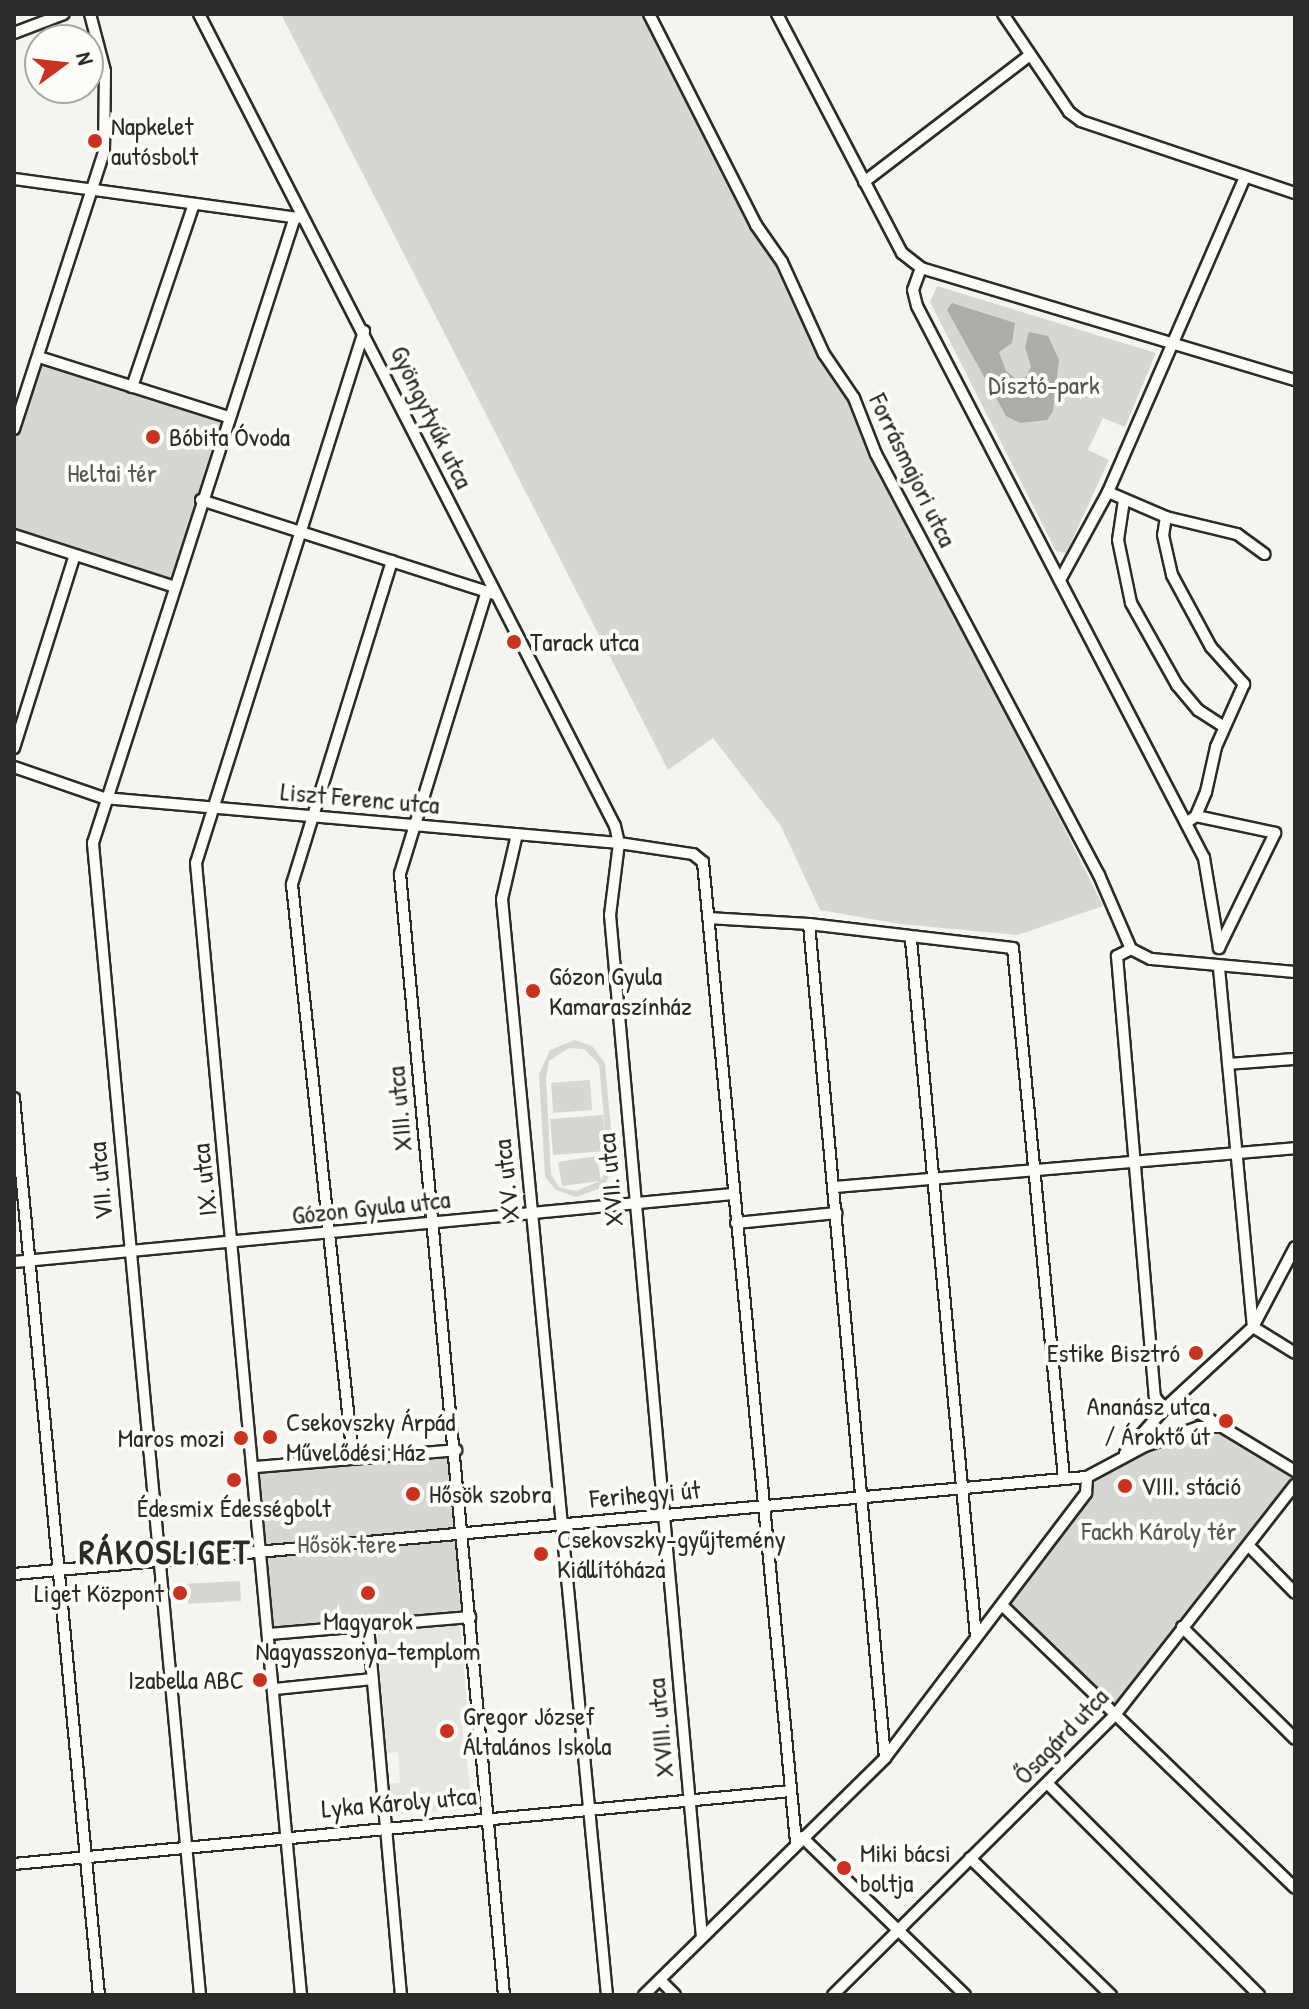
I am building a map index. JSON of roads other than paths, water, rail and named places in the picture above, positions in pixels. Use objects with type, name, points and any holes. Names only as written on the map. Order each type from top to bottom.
[{"type":"street","points":[[14,33],[64,14]]},
{"type":"street","points":[[14,429],[94,190],[108,116],[105,71],[90,14]]},
{"type":"street","name":"Gyöngytyúk utca","points":[[199,14],[299,218],[364,331],[490,594],[619,843]]},
{"type":"street","name":"Forrásmajori utca","points":[[649,14],[756,225],[782,262],[824,354],[854,398],[876,454],[1068,816],[1131,949]]},
{"type":"street","points":[[777,14],[902,253],[921,268],[1172,340],[1295,380]]},
{"type":"street","points":[[1003,14],[1069,112],[1081,121],[1295,193]]},
{"type":"street","points":[[864,182],[1030,55]]},
{"type":"street","points":[[1060,580],[1108,492],[1245,177]]},
{"type":"street","points":[[14,179],[299,218]]},
{"type":"street","points":[[132,387],[194,204]]},
{"type":"street","name":"VII. utca","points":[[200,1995],[92,867],[104,798],[228,417],[299,218]]},
{"type":"street","points":[[921,268],[913,290],[917,306],[1204,858],[1219,948],[1275,833],[1196,816]]},
{"type":"street","name":"IX. utca","points":[[301,1995],[255,1467],[196,863],[210,806],[364,331]]},
{"type":"street","points":[[39,357],[228,417]]},
{"type":"street","points":[[1108,492],[1166,517],[1237,534],[1265,554]]},
{"type":"street","points":[[201,500],[490,594],[413,825]]},
{"type":"street","points":[[1124,500],[1118,540],[1131,603],[1177,685],[1198,710],[1224,727]]},
{"type":"street","points":[[1166,517],[1163,535],[1172,575],[1211,647],[1244,684],[1224,727],[1196,816],[1186,823]]},
{"type":"street","points":[[14,535],[172,586]]},
{"type":"street","points":[[14,748],[75,555]]},
{"type":"street","points":[[353,1459],[292,884],[310,816],[392,561]]},
{"type":"street","name":"Liszt Ferenc utca","points":[[14,767],[104,798],[619,843],[693,854],[703,862],[708,918]]},
{"type":"street","name":"XIII. utca","points":[[413,825],[400,874],[456,1450],[504,1995]]},
{"type":"street","name":"XV. utca","points":[[517,834],[502,899],[607,1995]]},
{"type":"street","name":"XVII. utca","points":[[619,843],[610,915],[633,1203],[663,1514]]},
{"type":"street","points":[[965,1995],[900,1931],[799,1840],[790,1791],[708,918],[809,924],[911,940],[1013,948],[1031,1168],[1064,1479]]},
{"type":"street","points":[[809,924],[864,1496],[885,1758]]},
{"type":"street","points":[[911,940],[976,1637]]},
{"type":"street","points":[[1164,1409],[1155,1397],[1117,956],[1131,949],[1151,959],[1219,968],[1295,972]]},
{"type":"street","points":[[1219,968],[1253,1327]]},
{"type":"street","points":[[1228,1064],[1295,1059]]},
{"type":"street","points":[[14,1098],[99,1995]]},
{"type":"street","points":[[834,1187],[1295,1148]]},
{"type":"street","name":"Gózon Gyula utca","points":[[14,1262],[733,1194]]},
{"type":"street","points":[[736,1223],[837,1213]]},
{"type":"street","points":[[1122,1457],[1164,1409],[1253,1327],[1295,1247]]},
{"type":"street","points":[[1253,1327],[1295,1353]]},
{"type":"street","points":[[1176,1399],[1295,1471]]},
{"type":"street","name":"Ferihegyi út","points":[[14,1574],[1087,1477],[1122,1457],[1199,1427],[1222,1427]]},
{"type":"street","points":[[255,1467],[456,1450]]},
{"type":"street","points":[[644,1995],[885,1758],[1086,1493],[1087,1477]]},
{"type":"street","name":"Ősagárd utca","points":[[833,1995],[1115,1715],[1182,1627],[1250,1547],[1295,1485]]},
{"type":"street","name":"XVIII. utca","points":[[663,1514],[702,1937]]},
{"type":"street","points":[[1250,1547],[1295,1593]]},
{"type":"street","points":[[1002,1605],[1295,1888]]},
{"type":"street","points":[[269,1634],[470,1617]]},
{"type":"street","points":[[368,1626],[401,1995]]},
{"type":"street","points":[[1182,1627],[1295,1739]]},
{"type":"street","points":[[275,1689],[372,1679]]},
{"type":"street","points":[[1047,1783],[1259,1995]]},
{"type":"street","name":"Lyka Károly utca","points":[[14,1864],[488,1816],[790,1791]]},
{"type":"street","points":[[970,1858],[1111,1995]]},
{"type":"street","points":[[660,1980],[675,1995]]},
{"type":"place","name":"Napkelet autósbolt","points":[[95,141]]},
{"type":"place","name":"Bóbita Óvoda","points":[[153,437]]},
{"type":"place","name":"Tarack utca","points":[[514,642]]},
{"type":"place","name":"Gózon Gyula Kamaraszínház","points":[[533,991]]},
{"type":"place","name":"Estike Bisztró","points":[[1196,1353]]},
{"type":"place","name":"Ananász utca / Ároktő út","points":[[1226,1421]]},
{"type":"place","name":"Csekovszky Árpád Művelődési Ház","points":[[270,1437]]},
{"type":"place","name":"Maros mozi","points":[[241,1438]]},
{"type":"place","name":"Édesmix Édességbolt","points":[[234,1480]]},
{"type":"place","name":"VIII. stáció","points":[[1125,1486]]},
{"type":"place","name":"Hősök szobra","points":[[413,1494]]},
{"type":"place","name":"Csekovszky-gyűjtemény Kiállítóháza","points":[[541,1554]]},
{"type":"place","name":"Liget Központ","points":[[180,1593]]},
{"type":"place","name":"Magyarok Nagyasszonya-templom","points":[[368,1593]]},
{"type":"place","name":"Izabella ABC","points":[[260,1680]]},
{"type":"place","name":"Gregor József Általános Iskola","points":[[447,1731]]},
{"type":"place","name":"Miki bácsi boltja","points":[[844,1868]]},
{"type":"district","name":"RÁKOSLIGET","points":[[165,1553]]},
{"type":"park label","name":"Dísztó-park","points":[[1044,385]]},
{"type":"park label","name":"Heltai tér","points":[[112,473]]},
{"type":"park label","name":"Fackh Károly tér","points":[[1159,1531]]},
{"type":"park label","name":"Hősök tere","points":[[347,1544]]}]
